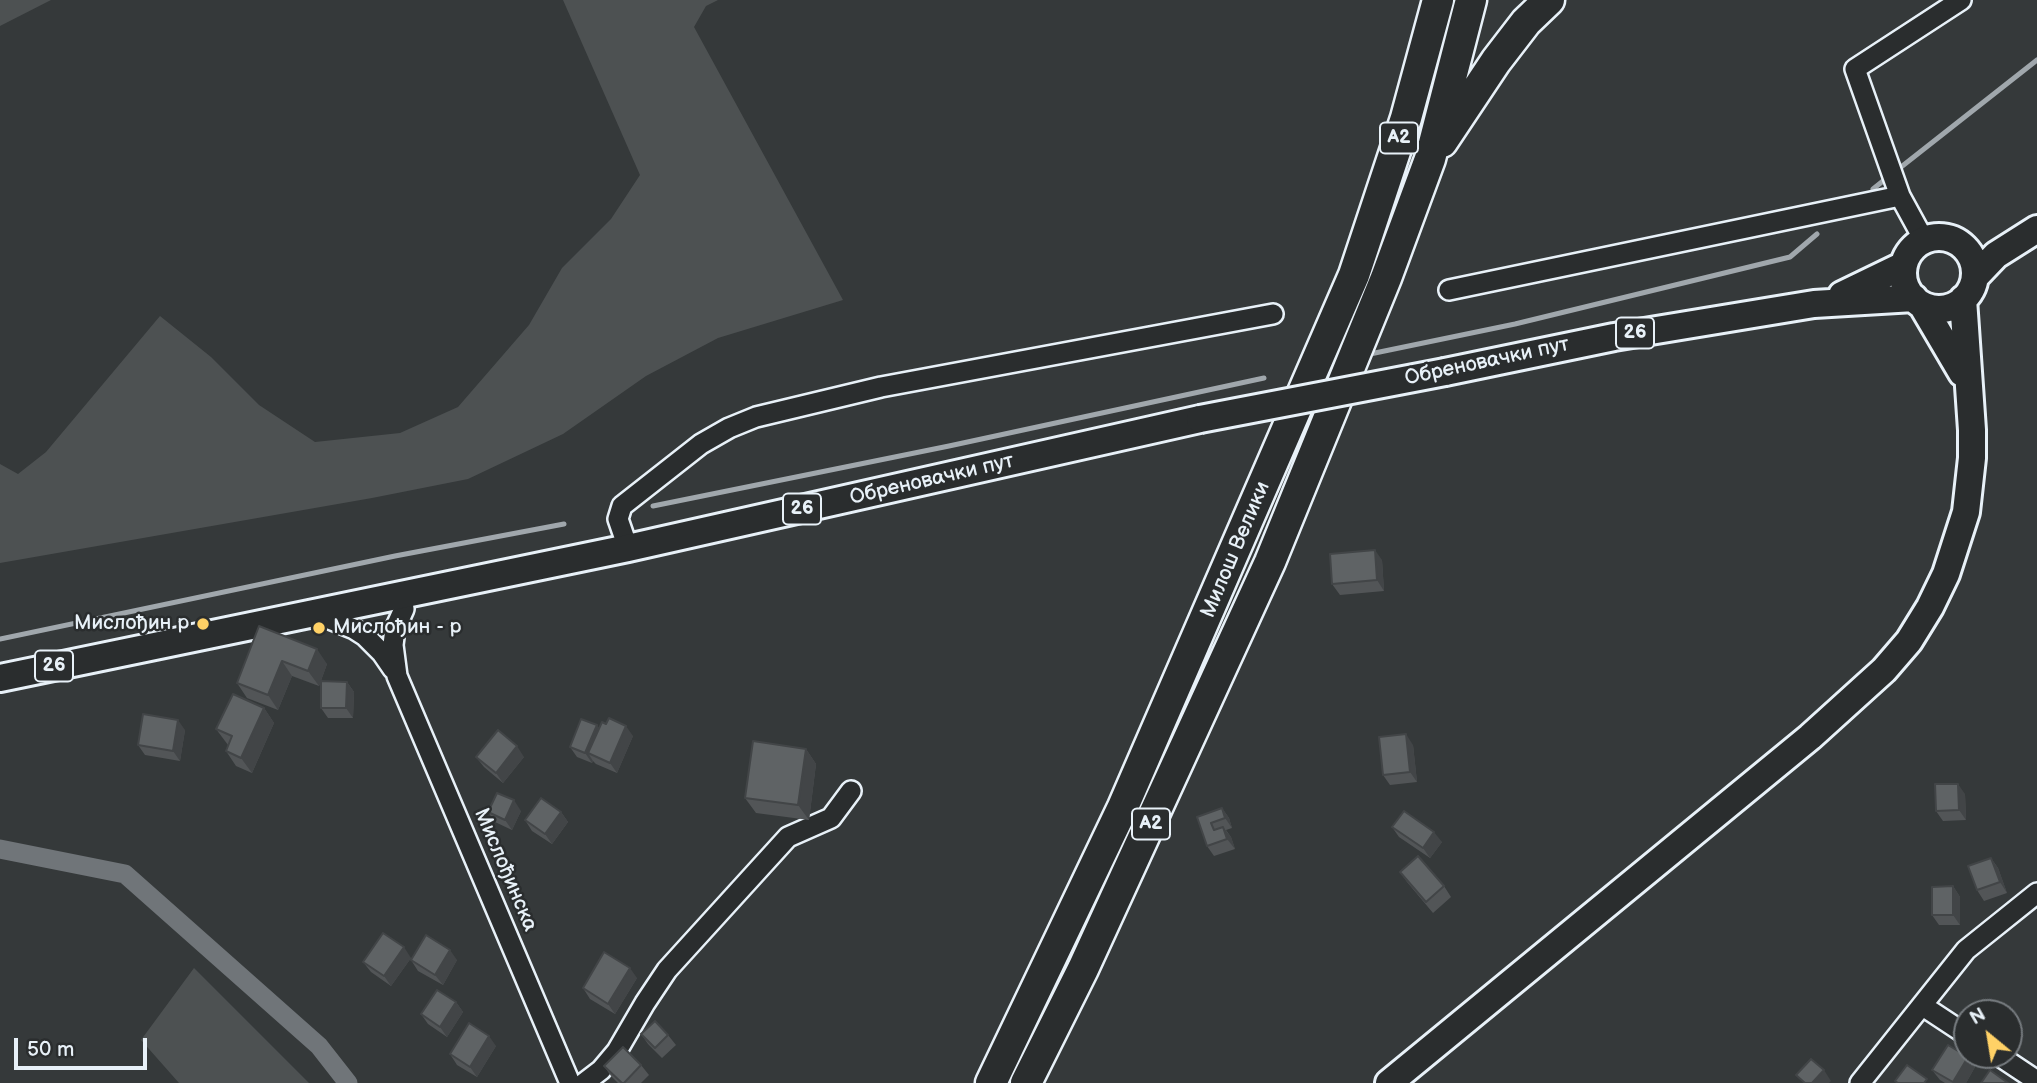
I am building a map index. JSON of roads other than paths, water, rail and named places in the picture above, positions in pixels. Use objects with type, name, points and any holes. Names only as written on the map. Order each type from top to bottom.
[{"type":"highway","name":"Милош Велики","points":[[991,1083],[1123,807],[1354,275],[1406,118],[1438,0]]},
{"type":"highway","name":"Милош Велики","points":[[1026,1083],[1083,969],[1270,562],[1386,278],[1430,159],[1471,0]]},
{"type":"highway","points":[[1430,159],[1496,61],[1526,22],[1549,0]]},
{"type":"main road","name":"26","points":[[1904,265],[1911,250],[1924,240],[1934,237],[1953,240],[2029,233]]},
{"type":"main road","name":"26","points":[[1918,301],[1936,309],[1950,307],[1996,255],[2029,233]]},
{"type":"main road","points":[[1389,1083],[1810,737],[1884,670],[1909,640],[1930,607],[1946,574],[1966,512],[1972,457],[1970,393],[1962,317],[1969,288],[1971,258],[1964,247],[1953,240]]},
{"type":"main road","points":[[1904,265],[1903,280],[1957,361],[1970,393]]},
{"type":"main road","name":"Обреновачки пут","points":[[1826,302],[1904,265]]},
{"type":"main road","name":"Обреновачки пут","points":[[0,678],[402,597],[1200,419],[1614,337],[1826,302],[1918,301]]},
{"type":"street","points":[[1924,240],[1900,196],[1855,69],[1961,0]]},
{"type":"street","points":[[1449,290],[1900,196]]},
{"type":"street","points":[[628,548],[618,519],[622,506],[701,444],[729,428],[755,418],[881,387],[1273,314]]},
{"type":"street","name":"Мислођинска","points":[[397,676],[393,645],[395,629],[404,609],[402,597]]},
{"type":"street","name":"Мислођинска","points":[[317,614],[365,636],[382,653],[397,676],[570,1083]]},
{"type":"street","points":[[584,1083],[601,1070],[617,1051],[667,970],[788,837],[831,818],[851,791]]},
{"type":"street","points":[[1860,1083],[1966,950],[2005,908],[2036,896]]},
{"type":"street","points":[[1923,1006],[1953,1026]]},
{"type":"street","points":[[2019,1069],[2037,1081]]},
{"type":"waterway","points":[[1896,171],[2037,60]]},
{"type":"waterway","points":[[1873,189],[1888,177]]},
{"type":"waterway","points":[[1370,354],[1515,324],[1790,257],[1817,234]]},
{"type":"waterway","points":[[653,506],[1264,378]]},
{"type":"waterway","points":[[0,639],[395,556],[564,524]]},
{"type":"waterway","points":[[0,849],[125,874],[319,1046],[348,1083]]},
{"type":"place","name":"Мислођин р","points":[[203,624]]},
{"type":"place","name":"Мислођин - р","points":[[319,628]]}]
